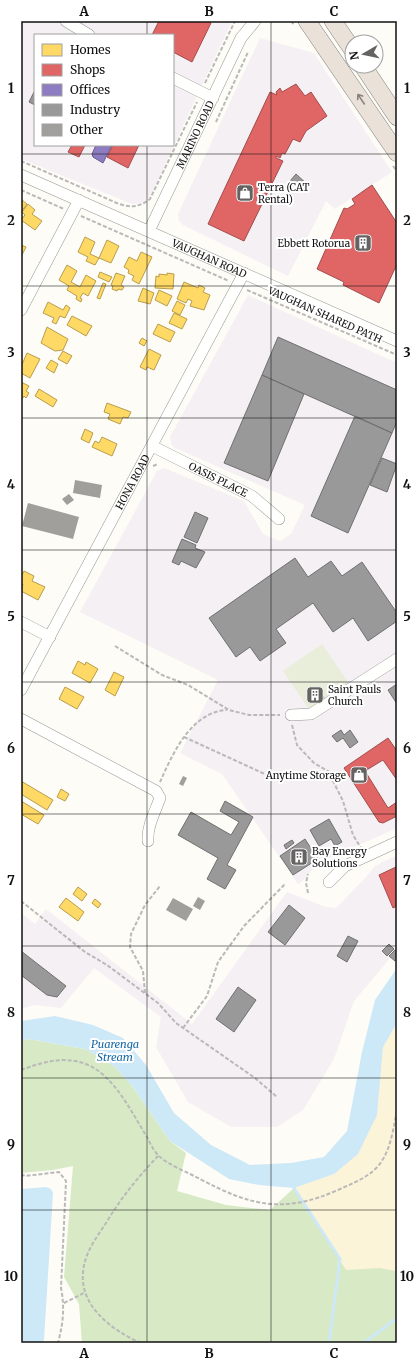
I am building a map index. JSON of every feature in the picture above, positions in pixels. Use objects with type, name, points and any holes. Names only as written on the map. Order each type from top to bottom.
[{"type":"highway","points":[[307,21],[397,153]]},
{"type":"highway","points":[[333,21],[344,37]]},
{"type":"highway","points":[[368,74],[397,117]]},
{"type":"street","points":[[66,21],[87,34]]},
{"type":"street","name":"MARINO ROAD","points":[[241,38],[244,21]]},
{"type":"street","name":"MARINO ROAD","points":[[149,231],[241,38],[255,21]]},
{"type":"street","points":[[174,78],[213,98]]},
{"type":"street","name":"VAUGHAN ROAD","points":[[21,175],[397,341]]},
{"type":"street","points":[[21,310],[79,200]]},
{"type":"street","name":"HONA ROAD","points":[[21,690],[244,273]]},
{"type":"street","name":"OASIS PLACE","points":[[152,446],[252,496],[279,519]]},
{"type":"street","points":[[21,622],[50,637]]},
{"type":"street","points":[[291,715],[311,714],[397,659]]},
{"type":"street","points":[[21,719],[156,791],[160,798],[153,814],[148,841]]},
{"type":"street","points":[[329,882],[345,866],[397,842]]},
{"type":"path","points":[[21,161],[119,204],[129,207],[141,206],[150,199],[235,21]]},
{"type":"path","points":[[216,122],[248,52]]},
{"type":"path","points":[[21,190],[63,209]]},
{"type":"path","points":[[80,216],[231,282]]},
{"type":"path","name":"VAUGHAN SHARED PATH","points":[[246,289],[397,355]]},
{"type":"path","points":[[115,646],[162,675],[188,685],[229,710],[249,715],[291,715],[292,730],[297,744],[314,763],[328,771],[342,801],[353,835],[366,856]]},
{"type":"path","points":[[156,791],[176,749],[184,737],[200,721],[218,711],[229,710]]},
{"type":"path","points":[[184,737],[266,775],[297,778],[316,776],[332,780]]},
{"type":"path","points":[[308,874],[306,883],[308,893]]},
{"type":"path","points":[[183,1028],[207,996],[218,962],[244,926],[286,884]]},
{"type":"path","points":[[145,994],[143,971],[130,947],[131,934],[145,905],[160,886]]},
{"type":"path","points":[[21,901],[86,952],[107,965],[158,1003],[176,1023],[255,1078],[277,1097]]},
{"type":"path","points":[[21,1070],[49,1060],[64,1060],[92,1067],[108,1078],[158,1156],[224,1192],[239,1198],[264,1204],[304,1203],[320,1198],[364,1178],[380,1164],[390,1144],[397,1111]]},
{"type":"path","points":[[141,1343],[110,1326],[92,1306],[85,1293],[83,1272],[90,1248],[124,1195],[158,1156]]},
{"type":"path","points":[[21,1174],[25,1176],[59,1172],[66,1181],[60,1288],[64,1303],[63,1321],[58,1343]]},
{"type":"path","points":[[64,1303],[85,1293]]},
{"type":"shaded area","points":[[21,21],[232,21],[174,145],[174,34],[34,34],[34,146],[174,146],[150,197],[141,203],[132,204],[21,159]]},
{"type":"shaded area","points":[[260,38],[314,53],[392,172],[335,209],[326,201],[288,276],[183,225],[179,221],[178,214]]},
{"type":"shaded area","points":[[248,295],[397,363],[397,828],[319,863],[306,878],[298,884],[222,774],[180,753],[218,680],[80,612],[157,471],[164,468],[244,501],[263,534],[280,541],[291,534],[305,505],[175,448],[172,445],[170,437]]},
{"type":"shaded area","points":[[397,855],[397,950],[354,1001],[334,1059],[303,1110],[277,1127],[231,1127],[188,1102],[156,1047],[161,1017],[94,968],[61,1008],[34,1005],[21,1009],[21,913],[35,924],[46,909],[192,1024],[287,892],[326,907],[336,908],[375,866]]},
{"type":"green space","points":[[322,644],[350,685],[311,712],[283,671]]},
{"type":"green space","points":[[29,1039],[85,1049],[114,1066],[133,1087],[170,1141],[186,1153],[177,1191],[226,1205],[270,1210],[294,1188],[340,1259],[397,1271],[397,1343],[82,1343],[79,1304],[64,1277],[73,1166],[53,1170],[21,1173],[21,1041]]},
{"type":"sand","points":[[397,1023],[397,1271],[380,1268],[346,1270],[294,1188],[334,1174],[377,1115],[383,1047]]},
{"type":"water","name":"Puarenga Stream","points":[[397,968],[397,1023],[383,1047],[377,1115],[358,1154],[334,1174],[294,1188],[259,1185],[229,1179],[170,1141],[133,1087],[114,1066],[85,1049],[29,1039],[21,1041],[21,1021],[55,1016],[93,1025],[123,1038],[146,1065],[174,1113],[211,1145],[250,1165],[291,1163],[324,1157],[347,1131],[362,1052],[375,1000]]},
{"type":"water","points":[[46,1187],[51,1189],[53,1193],[44,1340],[42,1343],[21,1343],[21,1189]]},
{"type":"building: Homes","points":[[22,200],[27,204],[21,212],[21,201]]},
{"type":"building: Homes","points":[[28,204],[35,210],[32,214],[42,221],[35,230],[21,220],[25,215],[22,212]]},
{"type":"building: Homes","points":[[85,237],[95,242],[90,254],[99,258],[95,265],[86,261],[88,257],[78,252]]},
{"type":"building: Homes","points":[[107,240],[119,246],[111,263],[99,258]]},
{"type":"building: Homes","points":[[21,245],[26,247],[21,257]]},
{"type":"building: Homes","points":[[141,252],[152,257],[139,284],[132,280],[134,276],[128,273],[129,270],[124,267],[129,257],[137,261]]},
{"type":"building: Homes","points":[[67,265],[77,271],[71,282],[80,287],[86,275],[96,281],[88,296],[83,293],[80,298],[82,299],[81,302],[76,299],[77,296],[67,290],[69,286],[59,280]]},
{"type":"building: Homes","points":[[100,272],[112,277],[109,282],[98,277]]},
{"type":"building: Homes","points":[[116,273],[125,276],[121,285],[124,287],[122,290],[118,289],[117,291],[112,289],[113,286],[111,285]]},
{"type":"building: Homes","points":[[167,273],[174,274],[173,289],[155,288],[156,276],[159,277],[159,274],[167,275]]},
{"type":"building: Homes","points":[[184,282],[198,288],[199,285],[205,288],[203,292],[210,295],[204,310],[190,306],[192,301],[188,299],[186,303],[177,299]]},
{"type":"building: Homes","points":[[103,283],[106,284],[100,299],[97,298]]},
{"type":"building: Homes","points":[[143,288],[154,293],[150,304],[138,301]]},
{"type":"building: Homes","points":[[159,290],[172,296],[167,306],[155,300]]},
{"type":"building: Homes","points":[[177,301],[185,305],[180,315],[172,311]]},
{"type":"building: Homes","points":[[48,302],[63,310],[66,305],[70,308],[65,318],[60,316],[56,324],[52,322],[54,318],[43,313]]},
{"type":"building: Homes","points":[[174,313],[187,319],[182,329],[169,323]]},
{"type":"building: Homes","points":[[72,316],[92,326],[86,336],[67,325]]},
{"type":"building: Homes","points":[[158,324],[175,332],[170,342],[153,334]]},
{"type":"building: Homes","points":[[47,327],[68,339],[63,350],[55,351],[41,343]]},
{"type":"building: Homes","points":[[142,338],[147,341],[144,346],[139,343]]},
{"type":"building: Homes","points":[[149,349],[161,355],[154,370],[147,367],[146,370],[140,367]]},
{"type":"building: Homes","points":[[63,351],[72,356],[67,364],[58,359]]},
{"type":"building: Homes","points":[[27,353],[40,359],[30,378],[21,373],[21,367]]},
{"type":"building: Homes","points":[[51,360],[58,364],[54,373],[46,368]]},
{"type":"building: Homes","points":[[21,382],[29,386],[26,391],[29,393],[26,398],[24,396],[21,401]]},
{"type":"building: Homes","points":[[39,389],[57,400],[53,407],[35,396]]},
{"type":"building: Homes","points":[[107,403],[131,412],[128,418],[123,417],[120,424],[108,419],[110,414],[104,412]]},
{"type":"building: Homes","points":[[85,429],[93,433],[89,443],[81,439]]},
{"type":"building: Homes","points":[[102,437],[117,444],[112,456],[92,447],[95,441],[99,443]]},
{"type":"building: Homes","points":[[24,571],[34,576],[32,581],[45,587],[38,600],[21,591],[23,584],[21,583],[21,577]]},
{"type":"building: Homes","points":[[78,661],[85,665],[86,662],[98,669],[90,683],[72,673]]},
{"type":"building: Homes","points":[[114,672],[124,677],[115,696],[105,690]]},
{"type":"building: Homes","points":[[65,687],[84,697],[77,709],[59,699]]},
{"type":"building: Homes","points":[[21,781],[53,800],[47,810],[21,794]]},
{"type":"building: Homes","points":[[61,789],[69,794],[65,801],[57,797]]},
{"type":"building: Homes","points":[[21,801],[44,815],[38,824],[21,814]]},
{"type":"building: Homes","points":[[78,887],[87,894],[82,901],[73,894]]},
{"type":"building: Homes","points":[[66,898],[84,912],[78,921],[59,907]]},
{"type":"building: Homes","points":[[95,899],[101,904],[98,908],[92,903]]},
{"type":"building: Shops","points":[[159,21],[208,21],[211,23],[192,62],[174,53],[174,34],[152,34]]},
{"type":"building: Shops","name":"Terra (CAT Rental)","points":[[296,84],[305,96],[311,92],[327,116],[306,131],[300,142],[293,139],[285,154],[282,153],[280,158],[276,156],[276,158],[283,161],[244,241],[208,224],[270,92],[277,95],[276,92],[280,88],[282,92]]},
{"type":"building: Shops","points":[[71,146],[84,146],[79,157],[68,152]]},
{"type":"building: Shops","points":[[112,146],[139,146],[128,168],[107,157]]},
{"type":"building: Shops","name":"Ebbett Rotorua","points":[[372,185],[397,223],[397,264],[379,303],[343,285],[344,282],[317,269],[344,208],[347,209],[355,204],[352,199]]},
{"type":"building: Shops","name":"Anytime Storage","points":[[388,738],[397,751],[397,780],[383,760],[365,771],[388,808],[397,802],[397,816],[383,823],[379,822],[344,768]]},
{"type":"building: Shops","points":[[396,867],[397,906],[393,908],[379,875]]},
{"type":"building: Offices","points":[[96,146],[112,146],[103,163],[93,157],[92,154]]},
{"type":"building: Industry","points":[[34,92],[34,104],[29,102]]},
{"type":"building: Industry","points":[[296,174],[308,185],[302,191],[290,181]]},
{"type":"building: Industry","points":[[278,337],[397,390],[397,421],[392,433],[262,375]]},
{"type":"building: Industry","points":[[262,375],[304,394],[268,481],[224,463]]},
{"type":"building: Industry","points":[[355,416],[392,433],[348,533],[311,516]]},
{"type":"building: Industry","points":[[382,458],[397,464],[387,492],[370,485]]},
{"type":"building: Industry","points":[[195,512],[208,518],[197,543],[184,537]]},
{"type":"building: Industry","points":[[182,539],[196,545],[195,548],[205,552],[196,568],[181,561],[179,565],[172,562]]},
{"type":"building: Industry","points":[[295,558],[308,577],[331,561],[342,576],[362,562],[397,613],[397,621],[368,641],[353,618],[333,632],[313,603],[276,629],[286,643],[260,661],[250,647],[236,657],[209,618]]},
{"type":"building: Industry","points":[[397,684],[397,704],[388,690]]},
{"type":"building: Industry","name":"Saint Pauls Church","points":[[317,687],[324,698],[316,703],[312,697],[310,698],[307,694]]},
{"type":"building: Industry","points":[[341,730],[344,735],[350,730],[358,742],[350,748],[343,738],[337,742],[332,736]]},
{"type":"building: Industry","points":[[225,801],[253,817],[227,865],[236,870],[225,889],[207,879],[218,858],[178,835],[191,812],[231,835],[239,822],[220,811]]},
{"type":"building: Industry","points":[[329,819],[342,842],[335,846],[331,839],[319,846],[310,830]]},
{"type":"building: Industry","name":"Bay Energy Solutions","points":[[305,839],[318,859],[293,875],[280,856]]},
{"type":"building: Industry","points":[[292,840],[294,843],[286,849],[284,845]]},
{"type":"building: Industry","points":[[289,905],[305,918],[285,945],[268,932]]},
{"type":"building: Industry","points":[[348,936],[358,941],[347,962],[337,956]]},
{"type":"building: Industry","points":[[389,944],[394,949],[387,956],[382,951]]},
{"type":"building: Industry","points":[[395,950],[397,951],[397,959],[395,961],[389,956]]},
{"type":"building: Industry","points":[[21,951],[66,986],[57,997],[47,995],[21,975]]},
{"type":"building: Industry","points":[[238,987],[256,1000],[234,1032],[216,1019]]},
{"type":"building: Other","points":[[75,480],[102,485],[100,498],[73,493]]},
{"type":"building: Other","points":[[69,494],[74,500],[67,505],[62,499]]},
{"type":"building: Other","points":[[28,503],[79,517],[73,539],[22,526]]},
{"type":"building: Other","points":[[183,776],[187,778],[183,786],[179,784]]},
{"type":"building: Other","points":[[198,897],[205,901],[200,910],[193,906]]},
{"type":"building: Other","points":[[173,898],[193,909],[186,921],[166,910]]},
{"type":"waterway","points":[[292,1185],[340,1259],[329,1343]]},
{"type":"waterway","points":[[364,1343],[397,1318]]},
{"type":"place","name":"Terra (CAT Rental)","points":[[245,193]]},
{"type":"place","name":"Ebbett Rotorua","points":[[363,243]]},
{"type":"place","name":"Saint Pauls Church","points":[[315,695]]},
{"type":"place","name":"Anytime Storage","points":[[359,775]]},
{"type":"place","name":"Bay Energy Solutions","points":[[299,857]]}]
